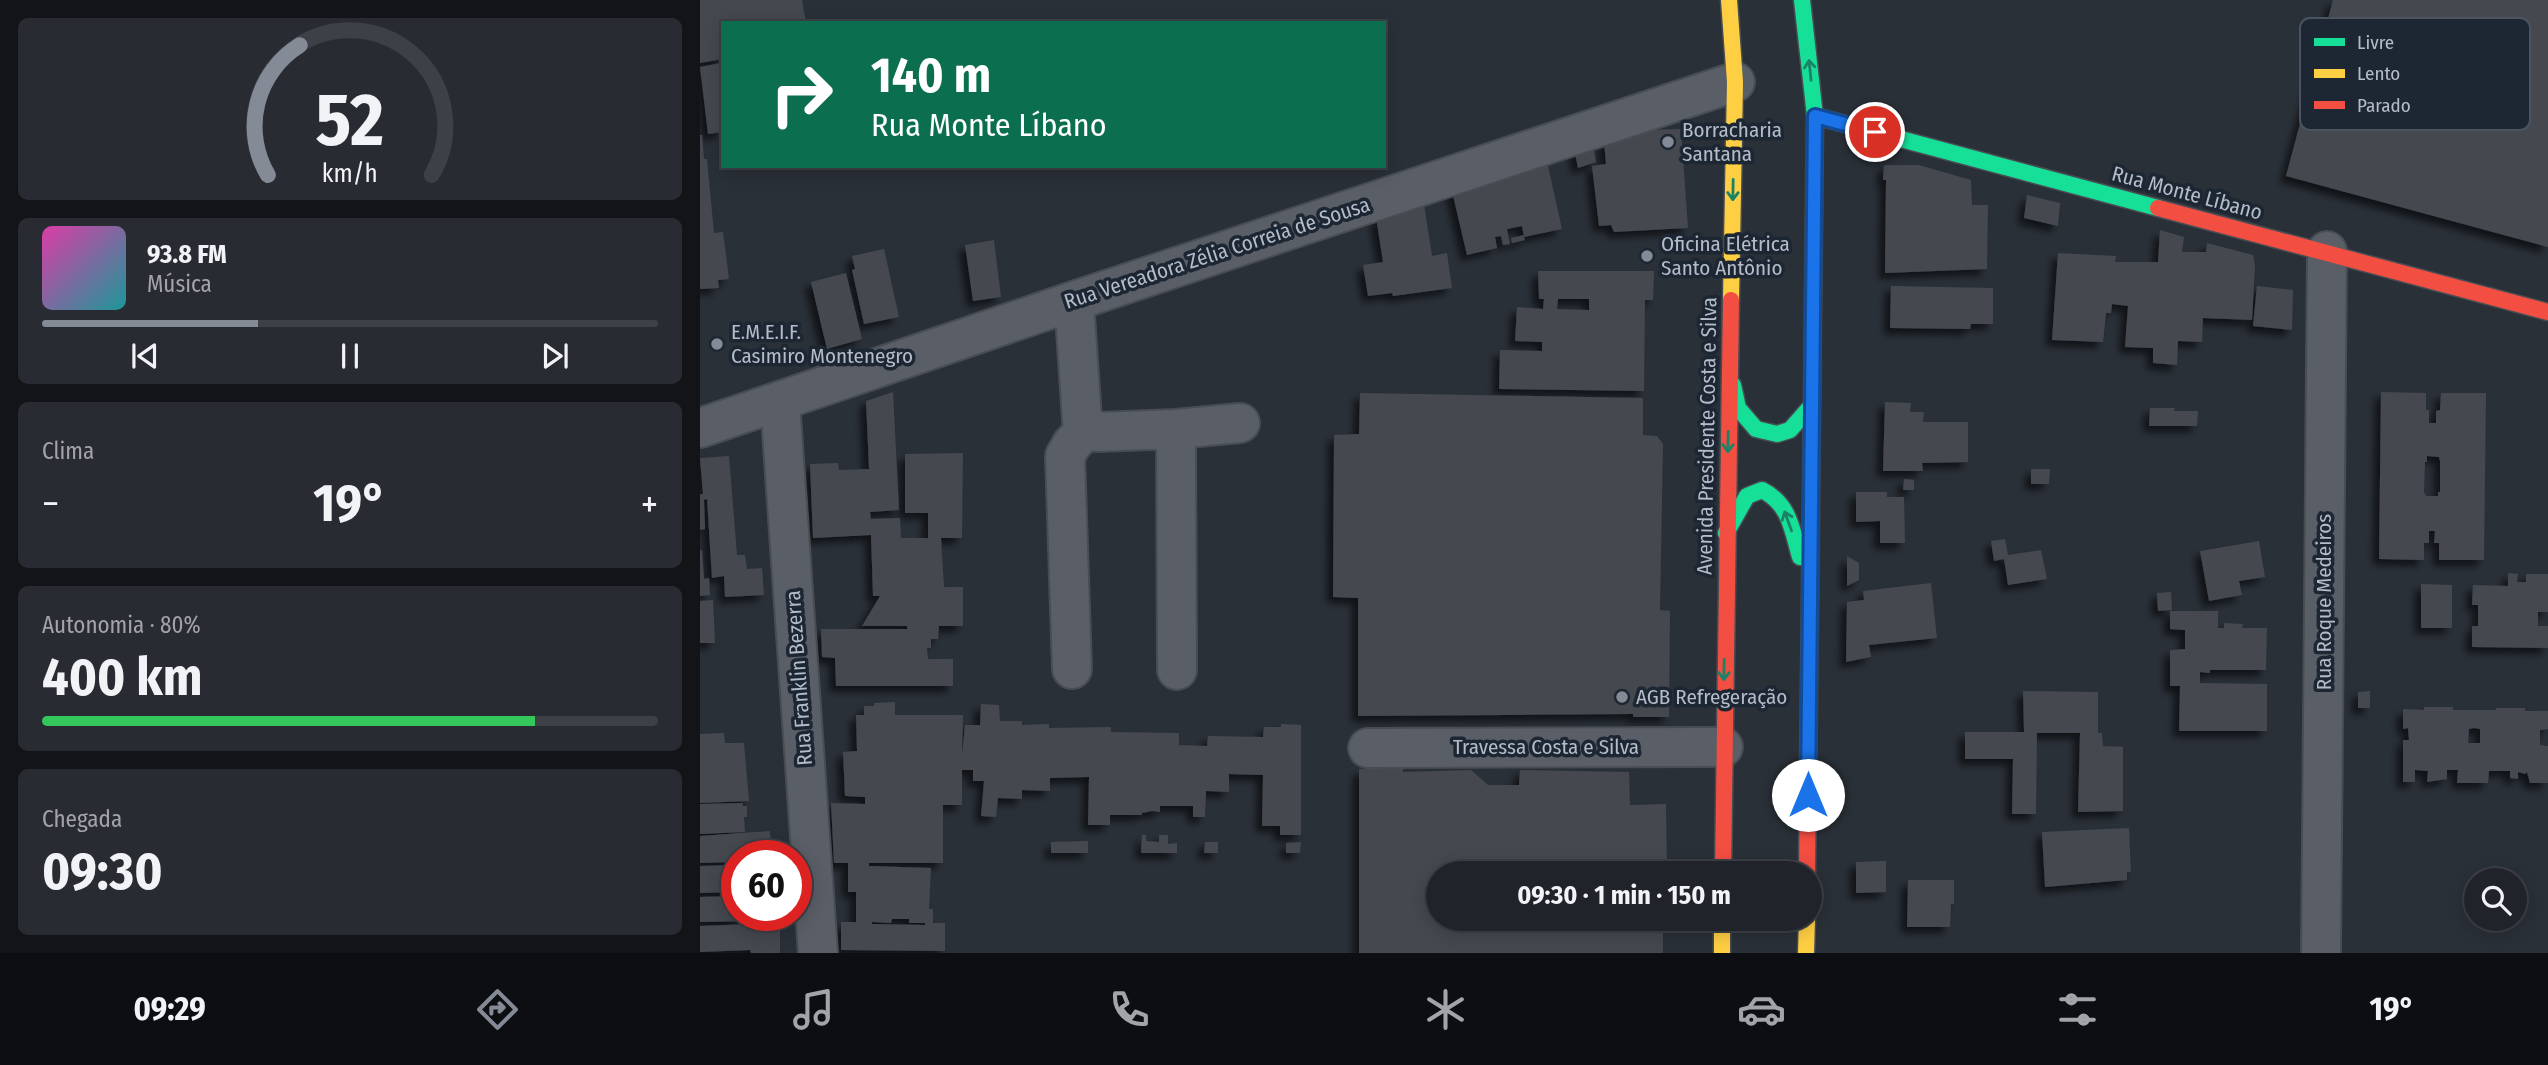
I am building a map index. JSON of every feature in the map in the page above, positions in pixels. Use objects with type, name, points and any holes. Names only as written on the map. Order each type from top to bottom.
[{"type":"main road","name":"Avenida Presidente Costa e Silva","points":[[1723,861],[1735,82],[1728,0]]},
{"type":"main road","points":[[1802,0],[1815,116],[1807,861]]},
{"type":"main road","name":"Rua Monte Líbano","points":[[1815,116],[2548,312]]},
{"type":"main road","points":[[1730,365],[1738,408],[1756,429],[1777,434],[1790,430],[1812,405]]},
{"type":"main road","points":[[1726,533],[1747,496],[1762,489],[1776,496],[1787,514],[1810,586]]},
{"type":"main road","points":[[1722,953],[1723,931]]},
{"type":"main road","points":[[1806,953],[1807,931]]},
{"type":"street","name":"Rua Vereadora Zélia Correia de Sousa","points":[[700,428],[1735,82]]},
{"type":"street","name":"Rua Roque Medeiros","points":[[2321,953],[2327,251]]},
{"type":"street","points":[[1074,301],[1082,420],[1088,427],[1098,432],[1240,423]]},
{"type":"street","name":"Rua Franklin Bezerra","points":[[780,402],[818,953]]},
{"type":"street","points":[[1072,669],[1065,456],[1088,427]]},
{"type":"street","points":[[1176,429],[1177,670]]},
{"type":"street","name":"Travessa Costa e Silva","points":[[1368,748],[1723,747]]},
{"type":"building","points":[[700,0],[802,0],[806,21],[721,21],[721,59],[700,63]]},
{"type":"building","points":[[2333,0],[2548,0],[2548,247],[2286,176],[2300,124],[2300,130],[2530,130],[2530,18],[2328,18]]},
{"type":"building","points":[[721,63],[721,132],[708,134],[700,67]]},
{"type":"building","points":[[1681,129],[1688,228],[1614,232],[1611,225],[1599,226],[1592,166],[1606,164],[1604,141],[1645,130]]},
{"type":"building","points":[[700,135],[704,159],[707,159],[714,233],[723,232],[729,279],[718,280],[719,288],[700,289]]},
{"type":"building","points":[[1593,144],[1596,162],[1578,168],[1574,149]]},
{"type":"building","points":[[1546,157],[1562,229],[1524,237],[1525,240],[1512,243],[1511,238],[1524,235],[1522,226],[1507,229],[1510,244],[1503,245],[1501,236],[1495,237],[1497,248],[1467,255],[1451,187]]},
{"type":"building","points":[[1884,165],[1919,165],[1971,180],[1972,205],[1988,205],[1987,269],[1885,273]]},
{"type":"building","points":[[1422,191],[1432,256],[1447,253],[1452,288],[1393,296],[1392,293],[1368,296],[1363,265],[1383,262],[1376,217],[1409,211],[1406,196]]},
{"type":"building","points":[[2027,195],[2060,203],[2058,226],[2024,218]]},
{"type":"building","points":[[2160,230],[2184,237],[2182,252],[2206,252],[2207,243],[2253,255],[2255,266],[2252,320],[2203,318],[2202,342],[2178,341],[2177,365],[2153,363],[2153,348],[2125,347],[2128,306],[2112,304],[2111,313],[2106,313],[2103,342],[2052,340],[2058,253],[2116,256],[2115,262],[2158,262]]},
{"type":"building","points":[[994,240],[1001,297],[973,301],[965,245]]},
{"type":"building","points":[[884,249],[899,317],[864,324],[852,270],[855,269],[852,256]]},
{"type":"building","points":[[1538,271],[1654,271],[1653,300],[1645,300],[1644,391],[1499,389],[1500,350],[1542,351],[1542,342],[1515,341],[1517,307],[1543,309],[1544,299],[1539,299]],"holes":[[[1558,299],[1589,299],[1589,310],[1557,309]]]},
{"type":"building","points":[[846,273],[862,339],[827,349],[811,282]]},
{"type":"building","points":[[1891,286],[1993,288],[1993,324],[1971,324],[1970,329],[1890,328]]},
{"type":"building","points":[[2257,286],[2293,290],[2292,330],[2253,326]]},
{"type":"building","points":[[893,392],[899,510],[870,512],[871,519],[900,518],[901,538],[928,538],[928,513],[905,513],[905,454],[963,453],[962,538],[941,538],[944,587],[963,587],[963,626],[939,626],[938,639],[931,639],[931,648],[927,648],[928,659],[953,659],[953,686],[836,686],[835,658],[822,657],[821,629],[907,629],[907,626],[862,626],[880,596],[873,596],[871,535],[813,538],[810,464],[838,463],[839,470],[869,469],[866,401]]},
{"type":"building","points":[[2381,392],[2426,393],[2429,423],[2436,423],[2441,393],[2486,393],[2484,560],[2439,560],[2439,543],[2434,543],[2435,531],[2429,531],[2429,543],[2424,543],[2424,560],[2379,559]],"holes":[[[2427,456],[2439,457],[2440,492],[2438,496],[2426,496],[2425,462]]]},
{"type":"building","points":[[1360,393],[1643,398],[1643,435],[1657,436],[1663,444],[1660,610],[1670,611],[1669,717],[1633,717],[1633,714],[1358,716],[1358,598],[1333,597],[1334,435],[1359,434]]},
{"type":"building","points":[[1885,402],[1911,403],[1910,412],[1924,412],[1923,422],[1968,422],[1968,462],[1922,463],[1923,471],[1883,471]]},
{"type":"building","points":[[2150,408],[2198,411],[2197,426],[2149,426]]},
{"type":"building","points":[[729,456],[737,555],[745,555],[747,569],[762,568],[764,595],[725,597],[724,576],[712,578],[707,499],[704,500],[705,529],[700,530],[700,494],[703,494],[700,458]]},
{"type":"building","points":[[2031,469],[2050,469],[2049,484],[2031,484]]},
{"type":"building","points":[[1904,479],[1914,480],[1914,490],[1903,490]]},
{"type":"building","points":[[1856,492],[1887,492],[1887,497],[1904,497],[1905,543],[1880,543],[1880,521],[1856,522]]},
{"type":"building","points":[[2005,539],[2008,555],[2041,550],[2047,579],[2008,585],[2004,559],[1994,561],[1991,541]]},
{"type":"building","points":[[2259,541],[2265,577],[2239,581],[2242,595],[2209,601],[2200,551]]},
{"type":"building","points":[[700,550],[704,579],[709,578],[710,595],[700,596]]},
{"type":"building","points":[[1847,556],[1859,563],[1859,580],[1847,586]]},
{"type":"building","points":[[2508,573],[2518,574],[2517,582],[2526,582],[2526,574],[2548,574],[2548,612],[2538,612],[2538,626],[2548,626],[2548,648],[2472,647],[2472,626],[2478,626],[2478,605],[2472,605],[2473,585],[2508,586]]},
{"type":"building","points":[[1931,583],[1937,638],[1869,645],[1871,657],[1846,662],[1847,602],[1864,600],[1863,591]]},
{"type":"building","points":[[2421,584],[2452,585],[2452,628],[2421,628]]},
{"type":"building","points":[[2171,592],[2172,610],[2158,611],[2157,593]]},
{"type":"building","points":[[713,600],[715,643],[700,643],[700,601]]},
{"type":"building","points":[[2170,611],[2218,611],[2218,628],[2224,628],[2224,623],[2243,624],[2242,628],[2267,628],[2266,670],[2210,670],[2210,673],[2200,672],[2200,683],[2267,684],[2267,731],[2179,731],[2180,686],[2170,686],[2170,650],[2185,649],[2185,630],[2170,629]]},
{"type":"building","points":[[2023,691],[2098,692],[2098,733],[2102,733],[2103,746],[2123,747],[2123,811],[2078,812],[2080,733],[2037,733],[2036,814],[2012,814],[2013,759],[1965,759],[1965,732],[2024,732]]},
{"type":"building","points":[[2370,691],[2370,708],[2358,708],[2358,692]]},
{"type":"building","points":[[895,702],[895,715],[963,715],[962,756],[965,725],[980,725],[981,704],[999,705],[1000,721],[1022,721],[1022,725],[1049,724],[1049,728],[1111,727],[1111,732],[1179,733],[1179,745],[1207,746],[1208,736],[1263,737],[1264,727],[1301,725],[1301,835],[1280,835],[1280,826],[1262,826],[1263,775],[1229,774],[1229,792],[1206,791],[1205,817],[1193,817],[1193,806],[1160,806],[1160,812],[1110,815],[1110,825],[1088,825],[1089,777],[1050,778],[1050,791],[1022,790],[1022,799],[998,798],[996,817],[981,816],[984,781],[973,781],[973,770],[962,770],[962,805],[943,805],[943,863],[869,863],[869,866],[931,868],[929,909],[933,909],[933,923],[945,923],[945,951],[841,950],[841,922],[856,922],[856,892],[848,892],[848,863],[834,863],[831,803],[865,804],[865,797],[845,796],[843,752],[857,751],[856,715],[864,715],[864,706],[874,706],[874,703]],"holes":[[[892,919],[909,919],[909,923],[925,925],[872,924],[891,923]]]},
{"type":"building","points":[[2424,707],[2453,707],[2453,710],[2525,708],[2525,711],[2548,711],[2548,729],[2540,730],[2540,745],[2548,746],[2548,783],[2530,783],[2527,772],[2518,772],[2518,779],[2510,778],[2510,771],[2489,771],[2488,783],[2457,783],[2458,770],[2447,770],[2447,779],[2427,782],[2428,771],[2415,770],[2415,782],[2403,782],[2403,740],[2409,740],[2408,728],[2403,729],[2403,709],[2424,710]],"holes":[[[2469,729],[2480,729],[2480,743],[2468,743]]]},
{"type":"building","points":[[724,733],[725,743],[744,743],[749,801],[700,803],[700,734]]},
{"type":"building","points":[[1403,767],[1403,772],[1471,770],[1488,785],[1519,785],[1520,770],[1629,772],[1630,805],[1666,804],[1667,861],[1426,861],[1426,931],[1663,931],[1663,953],[1359,953],[1359,769]]},
{"type":"building","points":[[743,803],[743,806],[747,806],[747,817],[744,817],[745,832],[700,834],[700,804]]},
{"type":"building","points":[[2129,828],[2131,872],[2127,872],[2127,880],[2045,887],[2042,832]]},
{"type":"building","points":[[770,831],[771,840],[721,840],[721,862],[700,863],[700,836]]},
{"type":"building","points":[[1142,835],[1146,835],[1146,841],[1159,842],[1159,835],[1168,835],[1168,844],[1177,843],[1177,853],[1141,853]]},
{"type":"building","points":[[1088,841],[1088,853],[1051,853],[1051,842]]},
{"type":"building","points":[[1205,842],[1218,842],[1218,853],[1204,853]]},
{"type":"building","points":[[1301,842],[1300,853],[1286,853],[1286,843]]},
{"type":"building","points":[[1886,861],[1886,892],[1856,893],[1856,862]]},
{"type":"building","points":[[721,865],[721,892],[700,893],[700,866]]},
{"type":"building","points":[[1908,880],[1954,880],[1950,927],[1907,927]]},
{"type":"building","points":[[721,896],[721,922],[700,922],[700,897]]},
{"type":"building","points":[[721,925],[721,931],[780,931],[780,953],[751,953],[750,950],[700,952],[700,926]]},
{"type":"traffic: fast","points":[[1802,0],[1815,116],[1810,599]]},
{"type":"traffic: fast","points":[[1815,116],[2158,208]]},
{"type":"traffic: fast","points":[[1733,385],[1738,408],[1756,429],[1777,434],[1790,430],[1812,405]]},
{"type":"traffic: fast","points":[[1726,533],[1747,496],[1762,490],[1784,510],[1800,557]]},
{"type":"traffic: slow","points":[[1729,0],[1735,82],[1731,300]]},
{"type":"traffic: slow","points":[[1722,931],[1722,953]]},
{"type":"traffic: slow","points":[[1806,953],[1807,931]]},
{"type":"traffic: jam","points":[[2158,208],[2548,312]]},
{"type":"traffic: jam","points":[[1723,861],[1731,300]]},
{"type":"traffic: jam","points":[[1807,861],[1810,599]]},
{"type":"place","name":"Borracharia Santana","points":[[1668,142]]},
{"type":"place","name":"Oficina Elétrica Santo Antônio","points":[[1647,256]]},
{"type":"place","name":"E.M.E.I.F. Casimiro Montenegro","points":[[717,344]]},
{"type":"place","name":"AGB Refregeração","points":[[1622,697]]},
{"type":"route","points":[[1808,795],[1815,116],[1875,132]]}]
